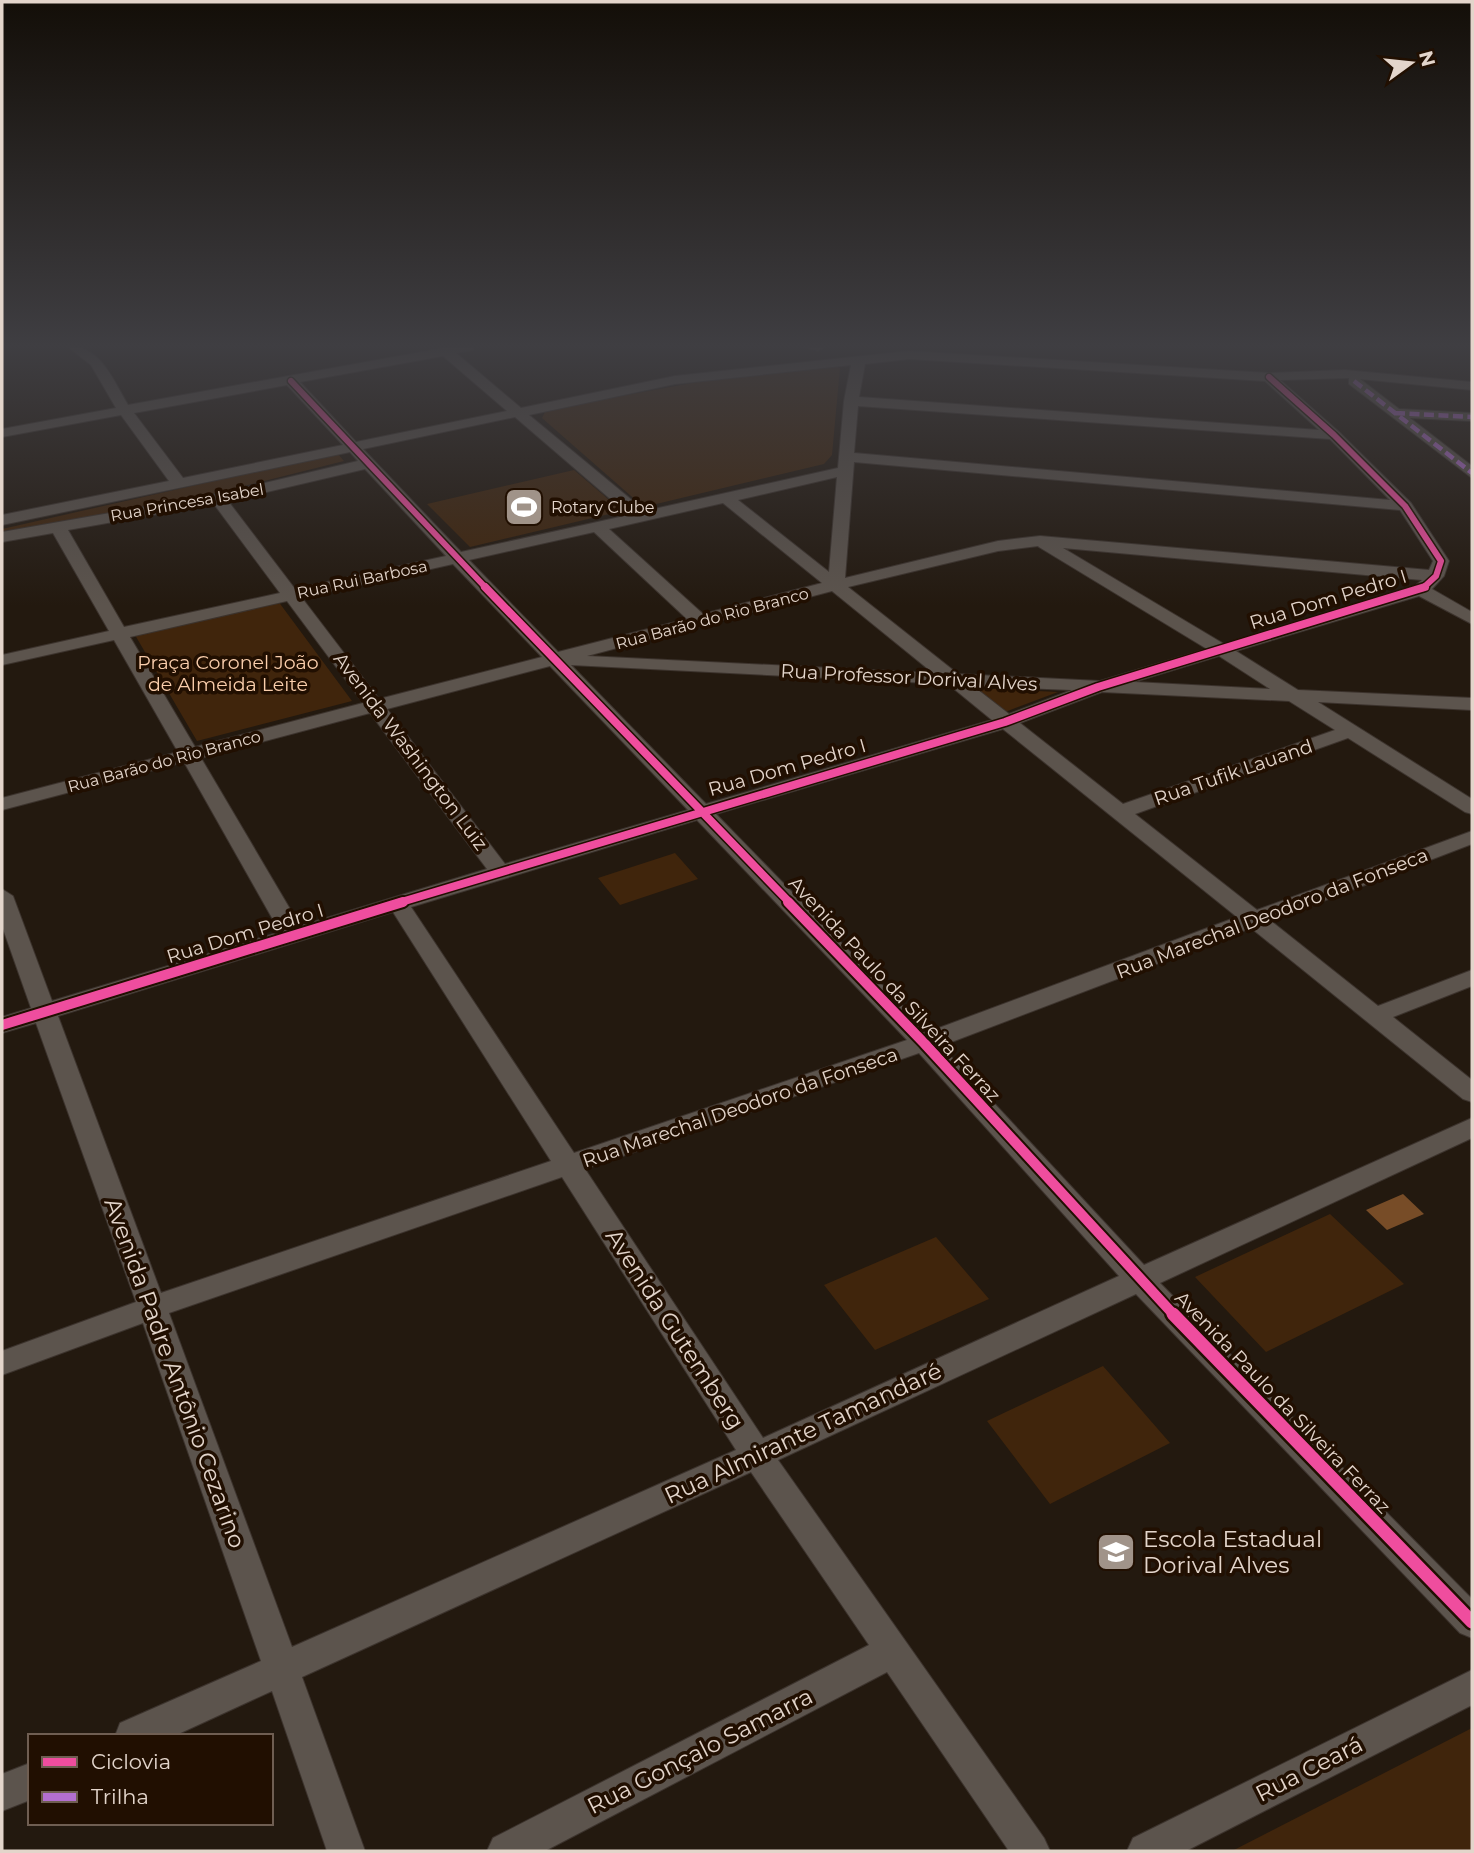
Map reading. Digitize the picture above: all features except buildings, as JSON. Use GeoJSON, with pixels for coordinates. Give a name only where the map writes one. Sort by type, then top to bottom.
{"type":"FeatureCollection","features":[{"type":"Feature","properties":{"kind":"street"},"geometry":{"type":"LineString","coordinates":[[142,433],[178,482]]}},
{"type":"Feature","properties":{"kind":"street","name":"Avenida Paulo da Silveira Ferraz"},"geometry":{"type":"LineString","coordinates":[[342,433],[458,559],[924,1043],[1138,1278],[1472,1622]]}},
{"type":"Feature","properties":{"kind":"street","name":"Rua Princesa Isabel"},"geometry":{"type":"LineString","coordinates":[[2,537],[53,518],[155,487],[417,433]]}},
{"type":"Feature","properties":{"kind":"street"},"geometry":{"type":"LineString","coordinates":[[546,433],[642,517]]}},
{"type":"Feature","properties":{"kind":"street"},"geometry":{"type":"LineString","coordinates":[[836,585],[848,433]]}},
{"type":"Feature","properties":{"kind":"street"},"geometry":{"type":"LineString","coordinates":[[1312,433],[1334,435],[1405,506],[1441,561],[1436,576],[1421,590],[1472,618]]}},
{"type":"Feature","properties":{"kind":"street"},"geometry":{"type":"LineString","coordinates":[[1421,433],[1472,474]]}},
{"type":"Feature","properties":{"kind":"street","name":"Rua Princesa Isabel"},"geometry":{"type":"LineString","coordinates":[[2,520],[53,518],[218,499],[371,463]]}},
{"type":"Feature","properties":{"kind":"street","name":"Rua Rui Barbosa"},"geometry":{"type":"LineString","coordinates":[[2,660],[292,593],[727,499],[846,464],[1405,506]]}},
{"type":"Feature","properties":{"kind":"street"},"geometry":{"type":"LineString","coordinates":[[227,474],[251,491]]}},
{"type":"Feature","properties":{"kind":"street"},"geometry":{"type":"LineString","coordinates":[[155,487],[165,507]]}},
{"type":"Feature","properties":{"kind":"street","name":"Avenida Washington Luiz"},"geometry":{"type":"LineString","coordinates":[[218,499],[377,704],[500,872]]}},
{"type":"Feature","properties":{"kind":"street"},"geometry":{"type":"LineString","coordinates":[[727,499],[1252,921],[1377,1015],[1472,1093]]}},
{"type":"Feature","properties":{"kind":"street"},"geometry":{"type":"LineString","coordinates":[[53,518],[294,936]]}},
{"type":"Feature","properties":{"kind":"street"},"geometry":{"type":"LineString","coordinates":[[597,526],[700,621]]}},
{"type":"Feature","properties":{"kind":"street"},"geometry":{"type":"LineString","coordinates":[[1040,541],[1220,649],[1347,732],[1472,808]]}},
{"type":"Feature","properties":{"kind":"street","name":"Rua Barão do Rio Branco"},"geometry":{"type":"LineString","coordinates":[[2,804],[836,585],[998,546],[1040,541],[1436,576]]}},
{"type":"Feature","properties":{"kind":"street","name":"Rua Dom Pedro I"},"geometry":{"type":"LineString","coordinates":[[2,1026],[700,811],[1005,722],[1098,687],[1421,590]]}},
{"type":"Feature","properties":{"kind":"street","name":"Rua Professor Dorival Alves"},"geometry":{"type":"LineString","coordinates":[[556,660],[1098,687],[1287,693],[1472,704]]}},
{"type":"Feature","properties":{"kind":"street","name":"Rua Tufik Lauand"},"geometry":{"type":"LineString","coordinates":[[1118,813],[1347,732]]}},
{"type":"Feature","properties":{"kind":"street","name":"Rua Marechal Deodoro da Fonseca"},"geometry":{"type":"LineString","coordinates":[[2,1363],[151,1308],[924,1043],[1472,837]]}},
{"type":"Feature","properties":{"kind":"street","name":"Avenida Padre Antônio Cezarino"},"geometry":{"type":"LineString","coordinates":[[2,896],[346,1851]]}},
{"type":"Feature","properties":{"kind":"street","name":"Avenida Gutemberg"},"geometry":{"type":"LineString","coordinates":[[398,905],[757,1455],[1031,1851]]}},
{"type":"Feature","properties":{"kind":"street"},"geometry":{"type":"LineString","coordinates":[[1377,1015],[1472,977]]}},
{"type":"Feature","properties":{"kind":"street","name":"Rua Almirante Tamandaré"},"geometry":{"type":"LineString","coordinates":[[138,1734],[757,1455],[1472,1127]]}},
{"type":"Feature","properties":{"kind":"street","name":"Rua Gonçalo Samarra"},"geometry":{"type":"LineString","coordinates":[[506,1851],[894,1650]]}},
{"type":"Feature","properties":{"kind":"street","name":"Rua Ceará"},"geometry":{"type":"LineString","coordinates":[[1146,1851],[1472,1687]]}},
{"type":"Feature","properties":{"kind":"street"},"geometry":{"type":"LineString","coordinates":[[2,1793],[28,1782]]}},
{"type":"Feature","properties":{"kind":"green space"},"geometry":{"type":"Polygon","coordinates":[[[560,433],[834,433],[832,455],[824,464],[652,505],[639,503],[560,433]]]}},
{"type":"Feature","properties":{"kind":"green space"},"geometry":{"type":"Polygon","coordinates":[[[337,453],[344,461],[156,508],[2,538],[2,529],[337,453]]]}},
{"type":"Feature","properties":{"kind":"green space","name":"Rotary Clube"},"geometry":{"type":"Polygon","coordinates":[[[574,470],[622,511],[470,547],[427,504],[574,470]]]}},
{"type":"Feature","properties":{"kind":"green space","name":"Praça Coronel João de Almeida Leite"},"geometry":{"type":"Polygon","coordinates":[[[278,601],[352,701],[197,741],[135,635],[278,601]]]}},
{"type":"Feature","properties":{"kind":"green space"},"geometry":{"type":"Polygon","coordinates":[[[974,688],[1058,692],[1005,712],[974,688]]]}},
{"type":"Feature","properties":{"kind":"green space"},"geometry":{"type":"Polygon","coordinates":[[[675,853],[698,879],[620,905],[598,878],[675,853]]]}},
{"type":"Feature","properties":{"kind":"green space"},"geometry":{"type":"Polygon","coordinates":[[[1330,1214],[1404,1284],[1266,1352],[1195,1277],[1330,1214]]]}},
{"type":"Feature","properties":{"kind":"green space"},"geometry":{"type":"Polygon","coordinates":[[[936,1237],[989,1299],[875,1350],[824,1285],[936,1237]]]}},
{"type":"Feature","properties":{"kind":"green space"},"geometry":{"type":"Polygon","coordinates":[[[1103,1366],[1170,1443],[1050,1504],[987,1421],[1103,1366]]]}},
{"type":"Feature","properties":{"kind":"green space"},"geometry":{"type":"Polygon","coordinates":[[[1472,1728],[1472,1851],[1232,1851],[1472,1728]]]}},
{"type":"Feature","properties":{"kind":"shaded area"},"geometry":{"type":"Polygon","coordinates":[[[1403,1194],[1424,1214],[1387,1230],[1366,1210],[1403,1194]]]}},
{"type":"Feature","properties":{"kind":"marked path"},"geometry":{"type":"LineString","coordinates":[[1421,433],[1472,473]]}},
{"type":"Feature","properties":{"kind":"cycle path"},"geometry":{"type":"LineString","coordinates":[[340,433],[924,1043],[1138,1278],[1472,1622]]}},
{"type":"Feature","properties":{"kind":"cycle path"},"geometry":{"type":"LineString","coordinates":[[2,1025],[500,872],[1005,722],[1098,687],[1421,590],[1436,576],[1441,561],[1405,506],[1332,433]]}},
{"type":"Feature","properties":{"kind":"place","name":"Rotary Clube"},"geometry":{"type":"Point","coordinates":[524,507]}},
{"type":"Feature","properties":{"kind":"place","name":"Escola Estadual Dorival Alves"},"geometry":{"type":"Point","coordinates":[1116,1552]}}]}
